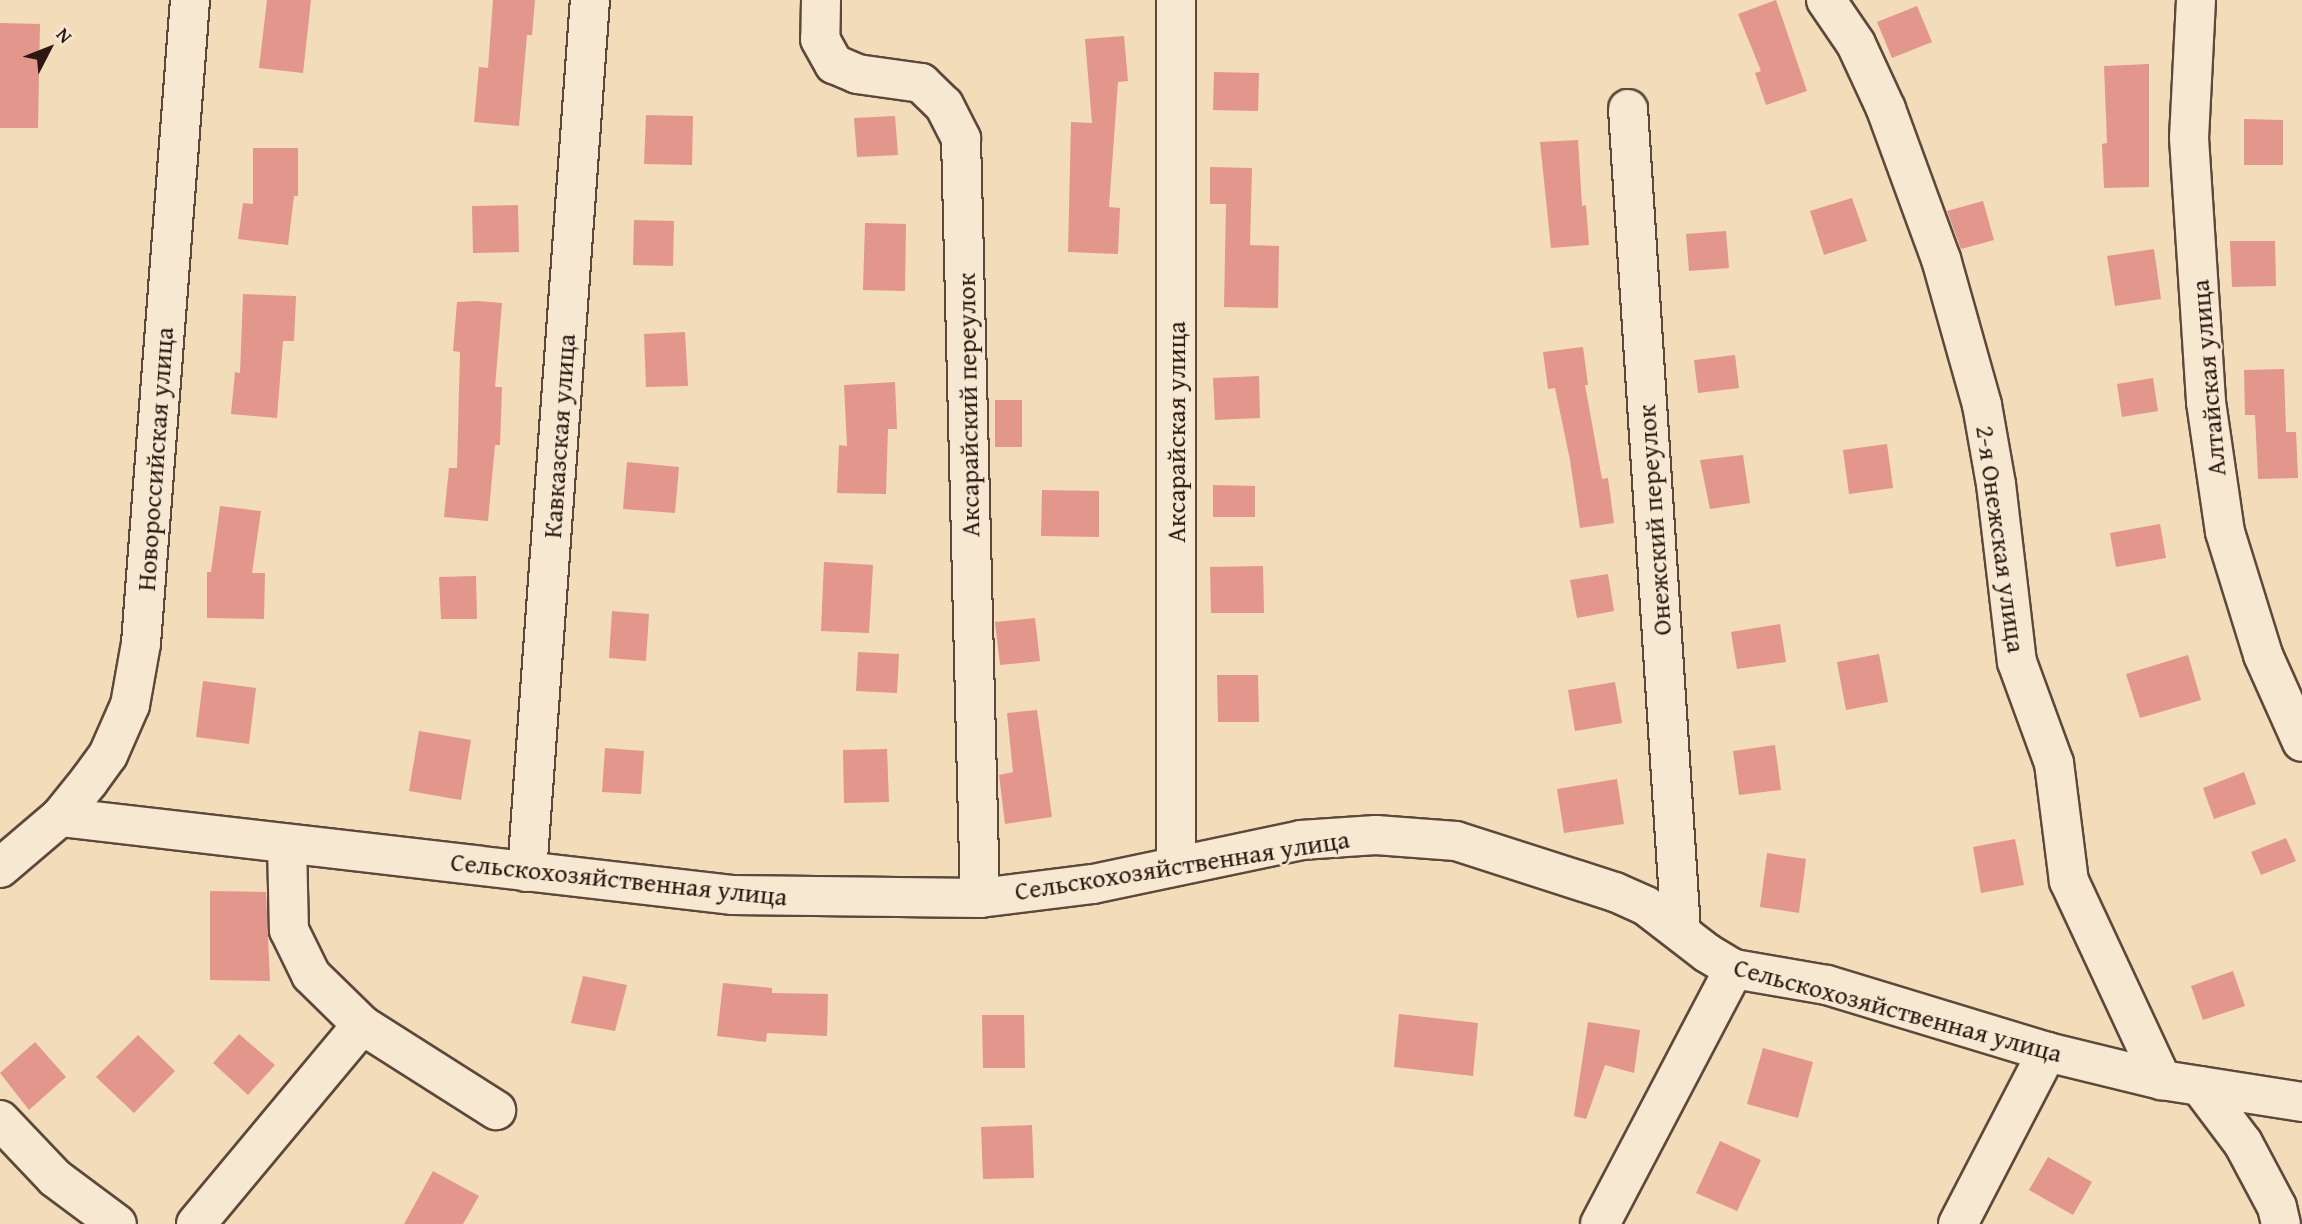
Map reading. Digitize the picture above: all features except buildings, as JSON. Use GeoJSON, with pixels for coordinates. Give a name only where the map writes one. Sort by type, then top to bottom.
{"type":"FeatureCollection","features":[{"type":"Feature","properties":{"kind":"street","name":"Новороссийская улица"},"geometry":{"type":"LineString","coordinates":[[0,868],[60,817],[108,755],[130,705],[141,643],[190,0]]}},
{"type":"Feature","properties":{"kind":"street","name":"Кавказская улица"},"geometry":{"type":"LineString","coordinates":[[527,872],[590,0]]}},
{"type":"Feature","properties":{"kind":"street","name":"Аксарайский переулок"},"geometry":{"type":"LineString","coordinates":[[821,0],[820,39],[834,64],[857,74],[921,83],[944,105],[961,139],[980,898]]}},
{"type":"Feature","properties":{"kind":"street","name":"Аксарайская улица"},"geometry":{"type":"LineString","coordinates":[[1176,0],[1176,864]]}},
{"type":"Feature","properties":{"kind":"street","name":"2-я Онежская улица"},"geometry":{"type":"LineString","coordinates":[[1826,0],[1856,44],[1886,109],[1941,259],[1982,405],[1996,484],[2017,662],[2054,763],[2069,881],[2162,1080]]}},
{"type":"Feature","properties":{"kind":"street","name":"Алтайская улица"},"geometry":{"type":"LineString","coordinates":[[2196,0],[2189,138],[2206,402],[2225,532],[2263,656],[2302,742]]}},
{"type":"Feature","properties":{"kind":"street","name":"Онежский переулок"},"geometry":{"type":"LineString","coordinates":[[1628,108],[1681,930]]}},
{"type":"Feature","properties":{"kind":"street","name":"Сельскохозяйственная улица"},"geometry":{"type":"LineString","coordinates":[[60,817],[733,895],[980,898],[1093,884],[1176,864],[1326,838],[1376,835],[1456,841],[1615,892],[1646,906],[1681,930],[1707,953],[1734,969],[1827,985],[2047,1052],[2162,1080],[2302,1102]]}},
{"type":"Feature","properties":{"kind":"street"},"geometry":{"type":"LineString","coordinates":[[287,844],[289,930],[311,975],[362,1025],[496,1110]]}},
{"type":"Feature","properties":{"kind":"street"},"geometry":{"type":"LineString","coordinates":[[1600,1224],[1734,969]]}},
{"type":"Feature","properties":{"kind":"street"},"geometry":{"type":"LineString","coordinates":[[196,1224],[362,1025]]}},
{"type":"Feature","properties":{"kind":"street"},"geometry":{"type":"LineString","coordinates":[[1958,1224],[2047,1052]]}},
{"type":"Feature","properties":{"kind":"street"},"geometry":{"type":"LineString","coordinates":[[2200,1086],[2243,1143],[2277,1207],[2280,1224]]}},
{"type":"Feature","properties":{"kind":"street"},"geometry":{"type":"LineString","coordinates":[[0,1120],[55,1178],[117,1224]]}}]}
